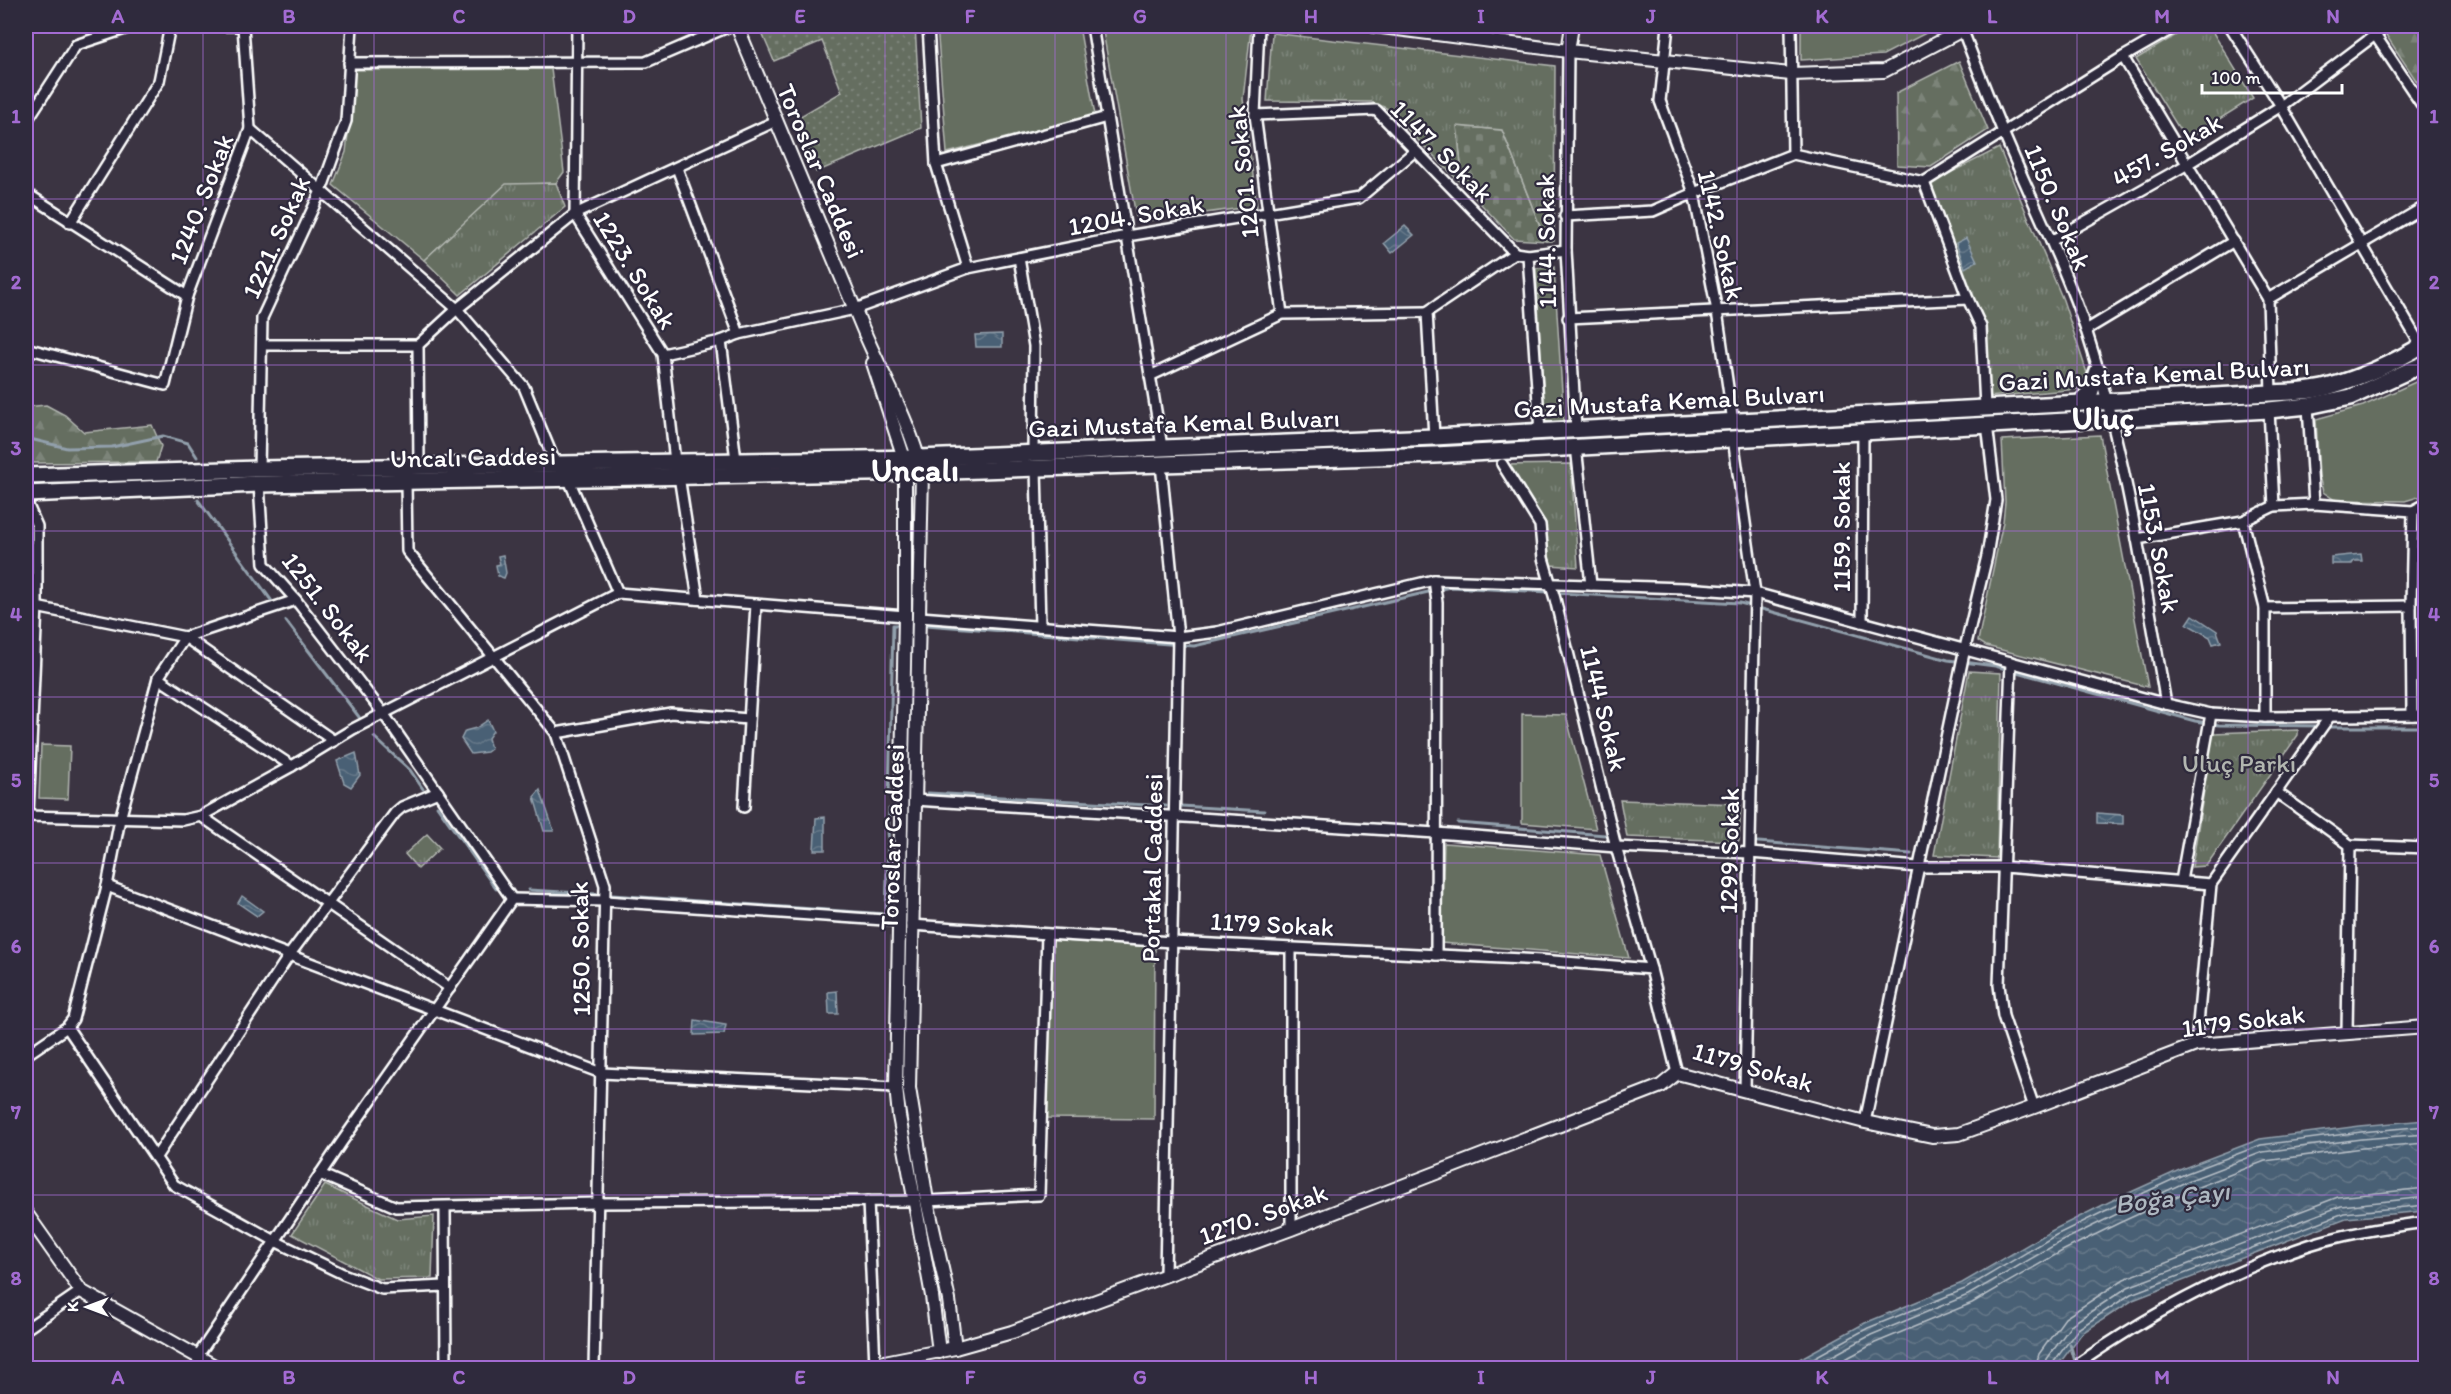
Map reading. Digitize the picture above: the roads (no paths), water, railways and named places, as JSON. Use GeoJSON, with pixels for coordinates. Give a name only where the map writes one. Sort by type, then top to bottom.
{"type":"FeatureCollection","features":[{"type":"Feature","properties":{"kind":"main road","name":"Gazi Mustafa Kemal Bulvarı"},"geometry":{"type":"LineString","coordinates":[[1035,460],[1161,464],[1435,455],[1733,422],[2271,393],[2327,387],[2346,381],[2423,344]]}},
{"type":"Feature","properties":{"kind":"main road","name":"Gazi Mustafa Kemal Bulvarı"},"geometry":{"type":"LineString","coordinates":[[913,465],[1035,460],[1162,447],[1540,432],[1576,438],[1732,438],[2269,410],[2308,406],[2351,397],[2426,363]]}},
{"type":"Feature","properties":{"kind":"main road"},"geometry":{"type":"LineString","coordinates":[[2080,403],[2090,393],[2098,370]]}},
{"type":"Feature","properties":{"kind":"main road","name":"Uncalı Caddesi"},"geometry":{"type":"LineString","coordinates":[[26,476],[259,476],[406,482],[569,480],[677,469],[736,460],[913,465]]}},
{"type":"Feature","properties":{"kind":"main road","name":"Uncalı Caddesi"},"geometry":{"type":"LineString","coordinates":[[26,494],[419,466],[556,465],[677,469],[913,465]]}},
{"type":"Feature","properties":{"kind":"street"},"geometry":{"type":"LineString","coordinates":[[26,122],[76,45],[134,26]]}},
{"type":"Feature","properties":{"kind":"street"},"geometry":{"type":"LineString","coordinates":[[70,224],[159,81],[170,26]]}},
{"type":"Feature","properties":{"kind":"street"},"geometry":{"type":"LineString","coordinates":[[211,26],[243,26]]}},
{"type":"Feature","properties":{"kind":"street","name":"1240. Sokak"},"geometry":{"type":"LineString","coordinates":[[26,348],[165,385],[187,296],[250,129],[243,26]]}},
{"type":"Feature","properties":{"kind":"street","name":"1221. Sokak"},"geometry":{"type":"LineString","coordinates":[[259,476],[262,318],[321,190],[346,121],[352,26]]}},
{"type":"Feature","properties":{"kind":"street","name":"1223. Sokak"},"geometry":{"type":"LineString","coordinates":[[577,26],[575,214],[663,354],[677,469],[698,599]]}},
{"type":"Feature","properties":{"kind":"street"},"geometry":{"type":"LineString","coordinates":[[349,63],[646,62],[730,26]]}},
{"type":"Feature","properties":{"kind":"street","name":"Toroslar Caddesi"},"geometry":{"type":"LineString","coordinates":[[737,26],[865,333],[892,391],[913,465],[920,617],[915,800],[905,923]]}},
{"type":"Feature","properties":{"kind":"street"},"geometry":{"type":"LineString","coordinates":[[928,26],[936,164],[968,268]]}},
{"type":"Feature","properties":{"kind":"street"},"geometry":{"type":"LineString","coordinates":[[1092,26],[1162,447]]}},
{"type":"Feature","properties":{"kind":"street","name":"1201. Sokak"},"geometry":{"type":"LineString","coordinates":[[1259,26],[1255,115],[1281,314]]}},
{"type":"Feature","properties":{"kind":"street"},"geometry":{"type":"LineString","coordinates":[[1374,26],[1568,51],[1791,74],[1884,71],[1963,27]]}},
{"type":"Feature","properties":{"kind":"street"},"geometry":{"type":"LineString","coordinates":[[1568,51],[1572,26]]}},
{"type":"Feature","properties":{"kind":"street","name":"1142. Sokak"},"geometry":{"type":"LineString","coordinates":[[1668,26],[1660,101],[1694,193],[1717,311],[1733,422]]}},
{"type":"Feature","properties":{"kind":"street"},"geometry":{"type":"LineString","coordinates":[[1791,26],[1793,154]]}},
{"type":"Feature","properties":{"kind":"street"},"geometry":{"type":"LineString","coordinates":[[1565,216],[1653,211],[1793,154],[1924,182],[2123,57],[2177,26]]}},
{"type":"Feature","properties":{"kind":"street"},"geometry":{"type":"LineString","coordinates":[[2230,26],[2281,106],[2361,244],[2423,344]]}},
{"type":"Feature","properties":{"kind":"street"},"geometry":{"type":"LineString","coordinates":[[2369,26],[2426,111]]}},
{"type":"Feature","properties":{"kind":"street","name":"457. Sokak"},"geometry":{"type":"LineString","coordinates":[[2051,241],[2186,165],[2281,106],[2387,26]]}},
{"type":"Feature","properties":{"kind":"street","name":"1150. Sokak"},"geometry":{"type":"LineString","coordinates":[[1963,27],[2003,133],[2051,241],[2086,330],[2108,401]]}},
{"type":"Feature","properties":{"kind":"street","name":"1144. Sokak"},"geometry":{"type":"LineString","coordinates":[[1568,51],[1565,216],[1568,318],[1576,438],[1591,585]]}},
{"type":"Feature","properties":{"kind":"street"},"geometry":{"type":"LineString","coordinates":[[2123,57],[2268,299],[2271,393]]}},
{"type":"Feature","properties":{"kind":"street","name":"1147. Sokak"},"geometry":{"type":"LineString","coordinates":[[1255,115],[1376,110],[1515,253]]}},
{"type":"Feature","properties":{"kind":"street"},"geometry":{"type":"LineString","coordinates":[[936,164],[1107,117]]}},
{"type":"Feature","properties":{"kind":"street"},"geometry":{"type":"LineString","coordinates":[[262,345],[418,345],[457,309],[575,214],[776,121]]}},
{"type":"Feature","properties":{"kind":"street"},"geometry":{"type":"LineString","coordinates":[[250,129],[457,309],[524,387],[556,465]]}},
{"type":"Feature","properties":{"kind":"street","name":"1204. Sokak"},"geometry":{"type":"LineString","coordinates":[[663,354],[721,341],[739,334],[855,309],[968,268],[1127,236],[1359,198],[1415,151]]}},
{"type":"Feature","properties":{"kind":"street"},"geometry":{"type":"LineString","coordinates":[[677,168],[739,334]]}},
{"type":"Feature","properties":{"kind":"street"},"geometry":{"type":"LineString","coordinates":[[1924,182],[1968,299],[1981,327],[1985,407]]}},
{"type":"Feature","properties":{"kind":"street"},"geometry":{"type":"LineString","coordinates":[[26,194],[187,296]]}},
{"type":"Feature","properties":{"kind":"street"},"geometry":{"type":"LineString","coordinates":[[2268,299],[2426,206]]}},
{"type":"Feature","properties":{"kind":"street"},"geometry":{"type":"LineString","coordinates":[[2086,330],[2234,241]]}},
{"type":"Feature","properties":{"kind":"street"},"geometry":{"type":"LineString","coordinates":[[1150,376],[1281,314],[1427,312],[1515,253],[1528,255],[1566,250]]}},
{"type":"Feature","properties":{"kind":"street"},"geometry":{"type":"LineString","coordinates":[[1528,255],[1540,432]]}},
{"type":"Feature","properties":{"kind":"street"},"geometry":{"type":"LineString","coordinates":[[1018,258],[1034,346],[1040,626]]}},
{"type":"Feature","properties":{"kind":"street"},"geometry":{"type":"LineString","coordinates":[[1568,318],[1968,299]]}},
{"type":"Feature","properties":{"kind":"street"},"geometry":{"type":"LineString","coordinates":[[1427,312],[1434,438]]}},
{"type":"Feature","properties":{"kind":"street"},"geometry":{"type":"LineString","coordinates":[[721,341],[736,460]]}},
{"type":"Feature","properties":{"kind":"street"},"geometry":{"type":"LineString","coordinates":[[418,345],[419,466]]}},
{"type":"Feature","properties":{"kind":"street","name":"1153. Sokak"},"geometry":{"type":"LineString","coordinates":[[2108,401],[2137,539],[2166,704]]}},
{"type":"Feature","properties":{"kind":"street"},"geometry":{"type":"LineString","coordinates":[[2308,406],[2314,504]]}},
{"type":"Feature","properties":{"kind":"street"},"geometry":{"type":"LineString","coordinates":[[2269,410],[2274,506]]}},
{"type":"Feature","properties":{"kind":"street"},"geometry":{"type":"LineString","coordinates":[[1865,1122],[1960,668],[1987,556],[1996,500],[1987,424]]}},
{"type":"Feature","properties":{"kind":"street","name":"1159. Sokak"},"geometry":{"type":"LineString","coordinates":[[1862,622],[1863,431]]}},
{"type":"Feature","properties":{"kind":"street","name":"1299 Sokak"},"geometry":{"type":"LineString","coordinates":[[1732,438],[1755,597],[1745,1090]]}},
{"type":"Feature","properties":{"kind":"street","name":"Portakal Caddesi"},"geometry":{"type":"LineString","coordinates":[[1161,464],[1178,637],[1165,1274]]}},
{"type":"Feature","properties":{"kind":"street","name":"1144 Sokak"},"geometry":{"type":"LineString","coordinates":[[1502,464],[1540,525],[1543,558],[1552,586],[1616,848],[1651,969]]}},
{"type":"Feature","properties":{"kind":"street","name":"Toroslar Caddesi"},"geometry":{"type":"LineString","coordinates":[[913,465],[905,616],[903,1088],[939,1352]]}},
{"type":"Feature","properties":{"kind":"street","name":"1251. Sokak"},"geometry":{"type":"LineString","coordinates":[[259,476],[264,564],[296,600],[383,713]]}},
{"type":"Feature","properties":{"kind":"street"},"geometry":{"type":"LineString","coordinates":[[569,480],[618,593]]}},
{"type":"Feature","properties":{"kind":"street","name":"1250. Sokak"},"geometry":{"type":"LineString","coordinates":[[406,482],[407,551],[556,733],[605,885],[594,1368]]}},
{"type":"Feature","properties":{"kind":"street"},"geometry":{"type":"LineString","coordinates":[[26,501],[37,526],[37,605],[27,816],[183,820],[201,816],[383,713],[618,593],[1178,637],[1217,632],[1434,580],[1552,586],[1685,588],[1755,597],[1862,622],[1964,652],[2011,662],[2211,715],[2328,719],[2426,715]]}},
{"type":"Feature","properties":{"kind":"street"},"geometry":{"type":"LineString","coordinates":[[2137,539],[2243,521],[2274,506],[2314,504],[2413,511],[2426,504]]}},
{"type":"Feature","properties":{"kind":"street"},"geometry":{"type":"LineString","coordinates":[[2412,716],[2413,511]]}},
{"type":"Feature","properties":{"kind":"street"},"geometry":{"type":"LineString","coordinates":[[2243,521],[2265,608],[2265,717]]}},
{"type":"Feature","properties":{"kind":"street"},"geometry":{"type":"LineString","coordinates":[[1434,580],[1437,602],[1436,954]]}},
{"type":"Feature","properties":{"kind":"street"},"geometry":{"type":"LineString","coordinates":[[26,1055],[67,1027],[73,1019],[107,886],[120,819],[158,678],[185,637],[296,600]]}},
{"type":"Feature","properties":{"kind":"street"},"geometry":{"type":"LineString","coordinates":[[744,807],[756,604]]}},
{"type":"Feature","properties":{"kind":"street"},"geometry":{"type":"LineString","coordinates":[[26,605],[37,605],[185,637],[334,741]]}},
{"type":"Feature","properties":{"kind":"street"},"geometry":{"type":"LineString","coordinates":[[2265,608],[2411,606]]}},
{"type":"Feature","properties":{"kind":"street"},"geometry":{"type":"LineString","coordinates":[[2011,662],[1999,985],[2003,1016],[2034,1107]]}},
{"type":"Feature","properties":{"kind":"street"},"geometry":{"type":"LineString","coordinates":[[158,678],[292,766]]}},
{"type":"Feature","properties":{"kind":"street"},"geometry":{"type":"LineString","coordinates":[[197,1357],[320,1174],[512,898],[383,713]]}},
{"type":"Feature","properties":{"kind":"street"},"geometry":{"type":"LineString","coordinates":[[556,733],[671,713],[749,719]]}},
{"type":"Feature","properties":{"kind":"street"},"geometry":{"type":"LineString","coordinates":[[2181,881],[2211,715]]}},
{"type":"Feature","properties":{"kind":"street"},"geometry":{"type":"LineString","coordinates":[[2196,1045],[2211,884],[2328,719]]}},
{"type":"Feature","properties":{"kind":"street"},"geometry":{"type":"LineString","coordinates":[[156,1157],[290,954],[394,813],[402,807],[438,792]]}},
{"type":"Feature","properties":{"kind":"street"},"geometry":{"type":"LineString","coordinates":[[2276,792],[2350,845],[2426,848]]}},
{"type":"Feature","properties":{"kind":"street"},"geometry":{"type":"LineString","coordinates":[[915,800],[1436,833],[1616,848],[1749,853],[1918,867],[2004,867],[2211,884]]}},
{"type":"Feature","properties":{"kind":"street"},"geometry":{"type":"LineString","coordinates":[[201,816],[450,988]]}},
{"type":"Feature","properties":{"kind":"street"},"geometry":{"type":"LineString","coordinates":[[2347,1032],[2350,845]]}},
{"type":"Feature","properties":{"kind":"street"},"geometry":{"type":"LineString","coordinates":[[107,886],[601,1073],[903,1088]]}},
{"type":"Feature","properties":{"kind":"street","name":"1179 Sokak"},"geometry":{"type":"LineString","coordinates":[[512,898],[605,901],[1172,942],[1436,954],[1651,969],[1677,1073],[1865,1122],[1932,1136],[1959,1134],[2196,1045],[2426,1027]]}},
{"type":"Feature","properties":{"kind":"street"},"geometry":{"type":"LineString","coordinates":[[320,1174],[396,1207],[920,1201],[1039,1195],[1047,934]]}},
{"type":"Feature","properties":{"kind":"street"},"geometry":{"type":"LineString","coordinates":[[1291,948],[1291,1229]]}},
{"type":"Feature","properties":{"kind":"street"},"geometry":{"type":"LineString","coordinates":[[67,1027],[174,1185],[275,1241],[343,1274],[382,1289],[445,1286]]}},
{"type":"Feature","properties":{"kind":"street","name":"1270. Sokak"},"geometry":{"type":"LineString","coordinates":[[854,1368],[939,1352],[1012,1332],[1291,1229],[1661,1086],[1677,1073]]}},
{"type":"Feature","properties":{"kind":"street"},"geometry":{"type":"LineString","coordinates":[[868,1201],[875,1365]]}},
{"type":"Feature","properties":{"kind":"street","name":"Toroslar Caddesi"},"geometry":{"type":"LineString","coordinates":[[920,1201],[949,1300],[955,1348]]}},
{"type":"Feature","properties":{"kind":"street"},"geometry":{"type":"LineString","coordinates":[[445,1206],[446,1368]]}},
{"type":"Feature","properties":{"kind":"street"},"geometry":{"type":"LineString","coordinates":[[26,1213],[81,1291],[218,1368]]}},
{"type":"Feature","properties":{"kind":"street"},"geometry":{"type":"LineString","coordinates":[[2082,1361],[2133,1326],[2237,1272],[2310,1245],[2372,1229],[2426,1222]]}},
{"type":"Feature","properties":{"kind":"street"},"geometry":{"type":"LineString","coordinates":[[26,1329],[81,1291]]}},
{"type":"Feature","properties":{"kind":"water"},"geometry":{"type":"Polygon","coordinates":[[[1405,226],[1414,235],[1392,253],[1384,243],[1405,226]]]}},
{"type":"Feature","properties":{"kind":"water"},"geometry":{"type":"Polygon","coordinates":[[[1966,238],[1977,261],[1965,268],[1956,243],[1966,238]]]}},
{"type":"Feature","properties":{"kind":"water"},"geometry":{"type":"Polygon","coordinates":[[[1002,334],[1002,347],[976,347],[975,335],[1002,334]]]}},
{"type":"Feature","properties":{"kind":"water"},"geometry":{"type":"Polygon","coordinates":[[[2361,554],[2362,561],[2354,561],[2352,564],[2331,564],[2331,557],[2361,554]]]}},
{"type":"Feature","properties":{"kind":"water"},"geometry":{"type":"Polygon","coordinates":[[[503,555],[506,573],[504,578],[498,576],[496,565],[500,564],[498,556],[503,555]]]}},
{"type":"Feature","properties":{"kind":"water"},"geometry":{"type":"Polygon","coordinates":[[[2193,615],[2217,631],[2221,642],[2213,644],[2210,637],[2187,624],[2193,615]]]}},
{"type":"Feature","properties":{"kind":"water"},"geometry":{"type":"Polygon","coordinates":[[[488,720],[493,731],[488,738],[491,749],[487,752],[471,754],[461,739],[465,731],[476,728],[488,720]]]}},
{"type":"Feature","properties":{"kind":"water"},"geometry":{"type":"Polygon","coordinates":[[[356,753],[360,775],[351,787],[344,783],[337,761],[356,753]]]}},
{"type":"Feature","properties":{"kind":"water"},"geometry":{"type":"Polygon","coordinates":[[[540,790],[554,831],[544,831],[534,797],[540,790]]]}},
{"type":"Feature","properties":{"kind":"water"},"geometry":{"type":"Polygon","coordinates":[[[2097,813],[2123,815],[2123,824],[2097,823],[2097,813]]]}},
{"type":"Feature","properties":{"kind":"water"},"geometry":{"type":"Polygon","coordinates":[[[825,817],[825,850],[814,850],[816,818],[825,817]]]}},
{"type":"Feature","properties":{"kind":"water"},"geometry":{"type":"Polygon","coordinates":[[[242,896],[263,911],[257,916],[238,903],[242,896]]]}},
{"type":"Feature","properties":{"kind":"water"},"geometry":{"type":"Polygon","coordinates":[[[837,991],[838,1014],[829,1014],[828,992],[837,991]]]}},
{"type":"Feature","properties":{"kind":"water"},"geometry":{"type":"Polygon","coordinates":[[[695,1020],[726,1025],[724,1034],[694,1035],[695,1020]]]}},
{"type":"Feature","properties":{"kind":"water","name":"Boğa Çayı"},"geometry":{"type":"Polygon","coordinates":[[[2425,1120],[2425,1211],[2346,1218],[2133,1300],[2082,1333],[2056,1368],[1783,1368],[1865,1323],[1962,1283],[2053,1230],[2184,1168],[2260,1139],[2425,1120]]]}},
{"type":"Feature","properties":{"kind":"waterway"},"geometry":{"type":"LineString","coordinates":[[26,438],[67,448],[112,447],[163,436],[188,443],[197,457]]}},
{"type":"Feature","properties":{"kind":"waterway"},"geometry":{"type":"LineString","coordinates":[[198,500],[271,600]]}},
{"type":"Feature","properties":{"kind":"waterway"},"geometry":{"type":"LineString","coordinates":[[926,625],[1194,646],[1450,587],[1550,592]]}},
{"type":"Feature","properties":{"kind":"waterway"},"geometry":{"type":"LineString","coordinates":[[1556,593],[1740,603],[1948,660],[1995,666],[2195,721],[2219,725],[2320,726]]}},
{"type":"Feature","properties":{"kind":"waterway"},"geometry":{"type":"LineString","coordinates":[[286,621],[359,717]]}},
{"type":"Feature","properties":{"kind":"waterway"},"geometry":{"type":"LineString","coordinates":[[889,794],[893,625],[900,625]]}},
{"type":"Feature","properties":{"kind":"waterway"},"geometry":{"type":"LineString","coordinates":[[2326,727],[2426,727]]}},
{"type":"Feature","properties":{"kind":"waterway"},"geometry":{"type":"LineString","coordinates":[[374,737],[410,770],[423,789]]}},
{"type":"Feature","properties":{"kind":"waterway"},"geometry":{"type":"LineString","coordinates":[[928,793],[1166,806]]}},
{"type":"Feature","properties":{"kind":"waterway"},"geometry":{"type":"LineString","coordinates":[[437,806],[496,889]]}},
{"type":"Feature","properties":{"kind":"waterway"},"geometry":{"type":"LineString","coordinates":[[1181,806],[1264,811]]}},
{"type":"Feature","properties":{"kind":"waterway"},"geometry":{"type":"LineString","coordinates":[[612,895],[886,914],[889,809]]}},
{"type":"Feature","properties":{"kind":"waterway"},"geometry":{"type":"LineString","coordinates":[[1458,823],[1605,835]]}},
{"type":"Feature","properties":{"kind":"waterway"},"geometry":{"type":"LineString","coordinates":[[1758,842],[1911,854]]}},
{"type":"Feature","properties":{"kind":"waterway"},"geometry":{"type":"LineString","coordinates":[[529,890],[597,894]]}},
{"type":"Feature","properties":{"kind":"waterway"},"geometry":{"type":"LineString","coordinates":[[2070,1344],[2077,1368]]}},
{"type":"Feature","properties":{"kind":"district","name":"Uluç"},"geometry":{"type":"Point","coordinates":[2103,418]}},
{"type":"Feature","properties":{"kind":"district","name":"Uncalı"},"geometry":{"type":"Point","coordinates":[915,470]}},
{"type":"Feature","properties":{"kind":"park label","name":"Uluç Parkı"},"geometry":{"type":"Point","coordinates":[2239,763]}}]}
